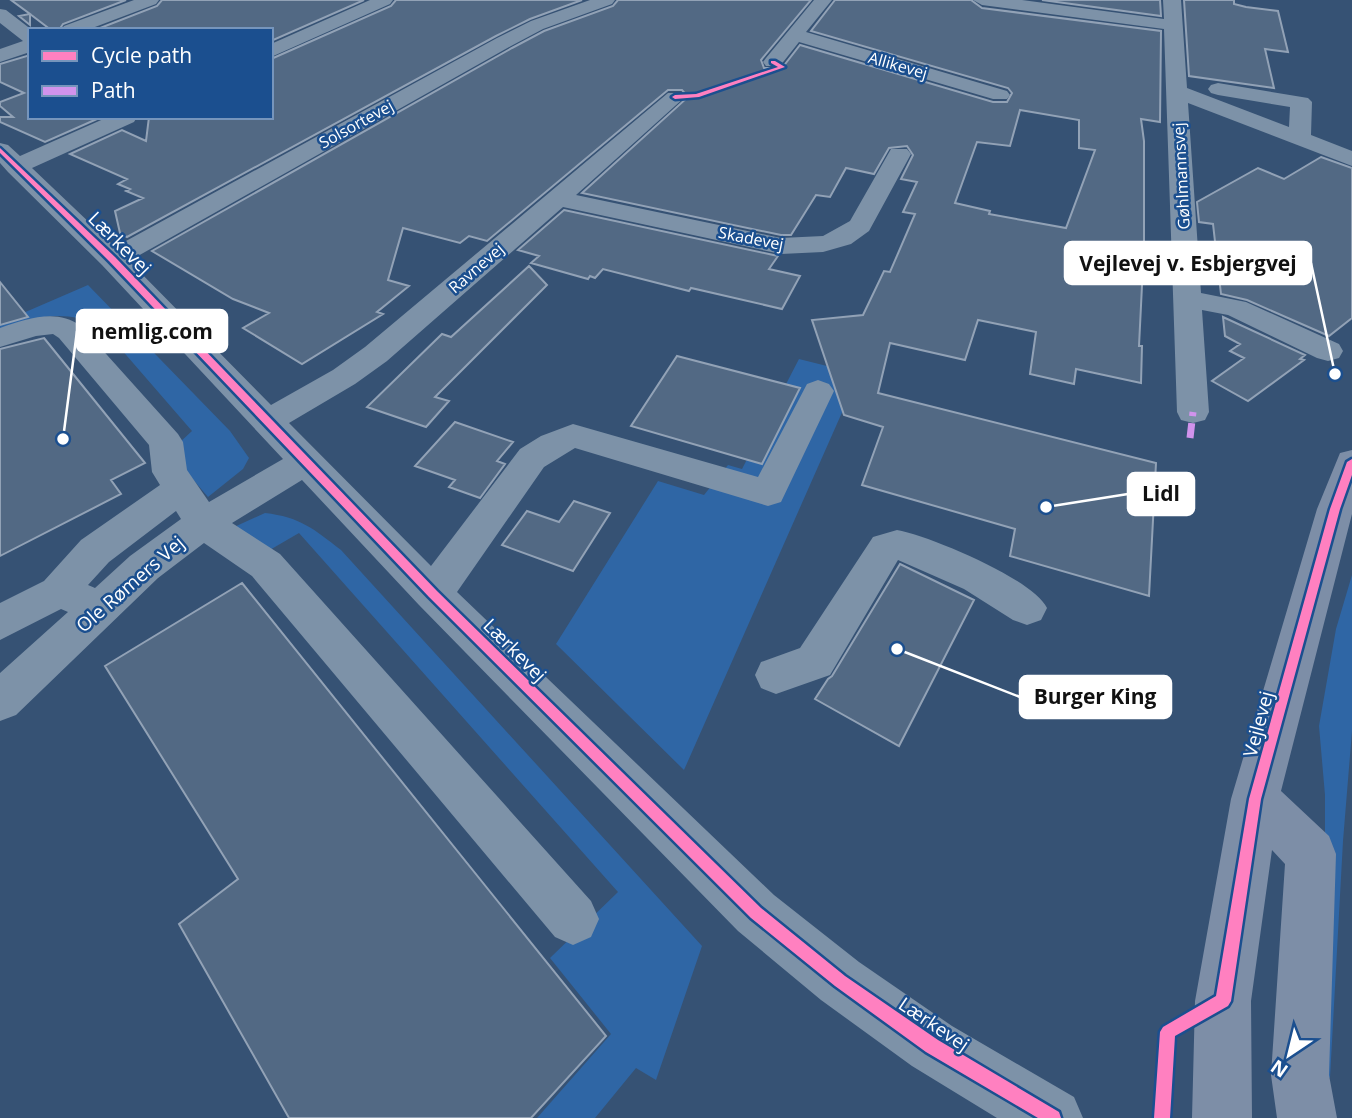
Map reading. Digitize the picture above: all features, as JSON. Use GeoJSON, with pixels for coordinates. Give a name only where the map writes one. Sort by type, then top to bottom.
{"type":"FeatureCollection","features":[{"type":"Feature","properties":{"kind":"main road","name":"Vejlevej"},"geometry":{"type":"LineString","coordinates":[[1222,1118],[1223,1001],[1255,799],[1335,509],[1352,462]]}},
{"type":"Feature","properties":{"kind":"main road"},"geometry":{"type":"LineString","coordinates":[[1255,799],[1311,854],[1300,1075],[1307,1118]]}},
{"type":"Feature","properties":{"kind":"street"},"geometry":{"type":"LineString","coordinates":[[74,28],[150,0]]}},
{"type":"Feature","properties":{"kind":"street"},"geometry":{"type":"LineString","coordinates":[[273,50],[383,0]]}},
{"type":"Feature","properties":{"kind":"street"},"geometry":{"type":"LineString","coordinates":[[773,62],[823,0]]}},
{"type":"Feature","properties":{"kind":"street","name":"Gøhlmannsvej"},"geometry":{"type":"LineString","coordinates":[[982,0],[1172,12],[1193,411]]}},
{"type":"Feature","properties":{"kind":"street","name":"Solsortevej"},"geometry":{"type":"LineString","coordinates":[[112,259],[504,42],[537,25],[598,1]]}},
{"type":"Feature","properties":{"kind":"street"},"geometry":{"type":"LineString","coordinates":[[0,14],[28,35]]}},
{"type":"Feature","properties":{"kind":"street","name":"Allikevej"},"geometry":{"type":"LineString","coordinates":[[795,35],[1000,95]]}},
{"type":"Feature","properties":{"kind":"street"},"geometry":{"type":"LineString","coordinates":[[0,56],[28,45]]}},
{"type":"Feature","properties":{"kind":"street"},"geometry":{"type":"LineString","coordinates":[[1176,86],[1301,102],[1300,139]]}},
{"type":"Feature","properties":{"kind":"street"},"geometry":{"type":"LineString","coordinates":[[1176,86],[1352,159]]}},
{"type":"Feature","properties":{"kind":"street","name":"Ravnevej"},"geometry":{"type":"LineString","coordinates":[[266,422],[344,377],[376,354],[675,97]]}},
{"type":"Feature","properties":{"kind":"street"},"geometry":{"type":"LineString","coordinates":[[8,159],[120,119]]}},
{"type":"Feature","properties":{"kind":"street","name":"Skadevej"},"geometry":{"type":"LineString","coordinates":[[557,198],[781,246],[817,246],[850,235],[860,226],[899,153]]}},
{"type":"Feature","properties":{"kind":"street","name":"Lærkevej"},"geometry":{"type":"LineString","coordinates":[[8,159],[112,259],[433,594],[756,913],[841,981],[932,1046],[1053,1118]]}},
{"type":"Feature","properties":{"kind":"street"},"geometry":{"type":"LineString","coordinates":[[1187,299],[1237,308],[1328,351]]}},
{"type":"Feature","properties":{"kind":"street"},"geometry":{"type":"LineString","coordinates":[[0,338],[32,327],[60,324],[70,332],[166,442],[170,472],[203,523],[266,565],[573,919]]}},
{"type":"Feature","properties":{"kind":"street"},"geometry":{"type":"LineString","coordinates":[[433,594],[532,458],[553,444],[573,436],[768,493],[818,391]]}},
{"type":"Feature","properties":{"kind":"street","name":"Ole Rømers Vej"},"geometry":{"type":"LineString","coordinates":[[0,701],[144,567],[203,523],[307,461]]}},
{"type":"Feature","properties":{"kind":"street"},"geometry":{"type":"LineString","coordinates":[[2,628],[58,592],[95,551],[181,488]]}},
{"type":"Feature","properties":{"kind":"street"},"geometry":{"type":"LineString","coordinates":[[776,675],[815,662],[886,547],[909,547],[978,579],[1027,608]]}},
{"type":"Feature","properties":{"kind":"street"},"geometry":{"type":"LineString","coordinates":[[58,592],[102,606]]}},
{"type":"Feature","properties":{"kind":"shaded area"},"geometry":{"type":"Polygon","coordinates":[[[88,285],[230,431],[249,458],[243,469],[208,497],[179,463],[179,443],[192,431],[101,326],[75,317],[51,316],[0,329],[0,323],[88,285]]]}},
{"type":"Feature","properties":{"kind":"shaded area"},"geometry":{"type":"Polygon","coordinates":[[[799,359],[859,374],[684,770],[556,644],[658,481],[704,495],[728,465],[742,469],[799,359]]]}},
{"type":"Feature","properties":{"kind":"shaded area"},"geometry":{"type":"Polygon","coordinates":[[[265,513],[306,525],[341,550],[702,946],[656,1080],[636,1068],[595,1118],[537,1118],[611,1034],[550,958],[618,892],[299,533],[268,551],[232,528],[265,513]]]}},
{"type":"Feature","properties":{"kind":"shaded area"},"geometry":{"type":"Polygon","coordinates":[[[1352,575],[1352,731],[1330,1078],[1316,1071],[1325,853],[1325,795],[1319,726],[1336,629],[1352,575]]]}},
{"type":"Feature","properties":{"kind":"building"},"geometry":{"type":"Polygon","coordinates":[[[11,0],[126,0],[63,24],[60,28],[48,28],[11,0]]]}},
{"type":"Feature","properties":{"kind":"building"},"geometry":{"type":"Polygon","coordinates":[[[162,0],[364,0],[273,40],[273,28],[100,28],[157,6],[162,0]]]}},
{"type":"Feature","properties":{"kind":"building"},"geometry":{"type":"Polygon","coordinates":[[[396,0],[582,0],[530,19],[496,36],[127,237],[120,233],[115,211],[143,198],[126,191],[130,189],[118,184],[127,179],[70,154],[122,130],[146,141],[149,119],[273,119],[273,58],[391,6],[396,0]]]}},
{"type":"Feature","properties":{"kind":"building"},"geometry":{"type":"Polygon","coordinates":[[[618,0],[811,0],[761,60],[764,68],[782,68],[800,45],[993,102],[1007,102],[1012,93],[1008,88],[811,31],[835,0],[971,0],[982,8],[1161,31],[1160,122],[1141,119],[1144,141],[1144,245],[1139,346],[1142,346],[1141,383],[1076,369],[1074,384],[1030,374],[1036,332],[978,320],[965,360],[890,343],[878,393],[1156,463],[1149,596],[1010,556],[1015,529],[862,485],[883,427],[844,415],[812,320],[863,315],[884,271],[890,272],[915,214],[903,212],[917,182],[901,179],[913,155],[907,146],[889,148],[874,174],[846,168],[830,197],[816,195],[791,235],[582,193],[688,97],[682,90],[668,90],[487,241],[469,236],[460,243],[403,228],[388,280],[409,286],[377,312],[383,314],[302,364],[243,328],[269,313],[233,299],[152,251],[512,48],[544,31],[613,6],[618,0]],[[1020,110],[1010,146],[977,142],[955,203],[990,211],[989,214],[1066,228],[1095,150],[1079,148],[1079,120],[1020,110]]]}},
{"type":"Feature","properties":{"kind":"building"},"geometry":{"type":"Polygon","coordinates":[[[1042,0],[1160,0],[1161,16],[1042,0]]]}},
{"type":"Feature","properties":{"kind":"building"},"geometry":{"type":"Polygon","coordinates":[[[1184,0],[1234,0],[1234,4],[1246,7],[1278,11],[1288,52],[1265,49],[1274,88],[1189,76],[1184,0]]]}},
{"type":"Feature","properties":{"kind":"building"},"geometry":{"type":"Polygon","coordinates":[[[30,14],[30,25],[19,16],[30,14]]]}},
{"type":"Feature","properties":{"kind":"building"},"geometry":{"type":"Polygon","coordinates":[[[28,56],[28,119],[97,119],[45,142],[0,122],[0,117],[13,117],[0,106],[0,102],[24,93],[0,82],[0,64],[28,56]]]}},
{"type":"Feature","properties":{"kind":"building"},"geometry":{"type":"Polygon","coordinates":[[[1321,157],[1352,168],[1352,318],[1329,336],[1247,300],[1221,294],[1213,224],[1199,222],[1197,202],[1258,168],[1284,179],[1321,157]]]}},
{"type":"Feature","properties":{"kind":"building"},"geometry":{"type":"Polygon","coordinates":[[[564,210],[778,256],[769,269],[800,276],[782,309],[691,288],[689,291],[603,269],[595,278],[590,276],[588,279],[531,263],[539,256],[518,250],[564,210]]]}},
{"type":"Feature","properties":{"kind":"building"},"geometry":{"type":"Polygon","coordinates":[[[529,266],[547,285],[435,397],[449,401],[426,427],[367,407],[442,334],[451,337],[529,266]]]}},
{"type":"Feature","properties":{"kind":"building"},"geometry":{"type":"Polygon","coordinates":[[[0,282],[28,317],[0,325],[0,282]]]}},
{"type":"Feature","properties":{"kind":"building"},"geometry":{"type":"Polygon","coordinates":[[[1223,317],[1305,355],[1300,359],[1304,360],[1248,401],[1212,381],[1244,358],[1230,351],[1240,344],[1225,336],[1223,317]]]}},
{"type":"Feature","properties":{"kind":"building"},"geometry":{"type":"Polygon","coordinates":[[[44,338],[145,463],[111,480],[121,494],[0,556],[0,349],[44,338]]]}},
{"type":"Feature","properties":{"kind":"building"},"geometry":{"type":"Polygon","coordinates":[[[677,356],[800,388],[762,464],[631,426],[677,356]]]}},
{"type":"Feature","properties":{"kind":"building"},"geometry":{"type":"Polygon","coordinates":[[[455,422],[513,442],[497,461],[505,464],[480,498],[449,487],[455,480],[415,466],[455,422]]]}},
{"type":"Feature","properties":{"kind":"building"},"geometry":{"type":"Polygon","coordinates":[[[574,501],[610,513],[573,571],[502,545],[527,511],[559,522],[574,501]]]}},
{"type":"Feature","properties":{"kind":"building"},"geometry":{"type":"Polygon","coordinates":[[[900,564],[974,600],[899,746],[815,699],[832,676],[900,564]]]}},
{"type":"Feature","properties":{"kind":"building"},"geometry":{"type":"Polygon","coordinates":[[[242,583],[606,1036],[531,1118],[289,1118],[179,924],[238,879],[105,666],[242,583]]]}},
{"type":"Feature","properties":{"kind":"marked path"},"geometry":{"type":"LineString","coordinates":[[1190,438],[1193,412]]}},
{"type":"Feature","properties":{"kind":"cycle path"},"geometry":{"type":"LineString","coordinates":[[675,97],[697,96],[782,67],[773,62]]}},
{"type":"Feature","properties":{"kind":"cycle path"},"geometry":{"type":"LineString","coordinates":[[0,150],[112,259],[433,594],[756,913],[840,981],[932,1046],[1053,1118]]}},
{"type":"Feature","properties":{"kind":"cycle path"},"geometry":{"type":"LineString","coordinates":[[1162,1118],[1168,1032],[1223,1001],[1255,799],[1335,509],[1352,462]]}},
{"type":"Feature","properties":{"kind":"place","name":"Vejlevej v. Esbjergvej"},"geometry":{"type":"Point","coordinates":[1335,374]}},
{"type":"Feature","properties":{"kind":"place","name":"nemlig.com"},"geometry":{"type":"Point","coordinates":[63,439]}},
{"type":"Feature","properties":{"kind":"place","name":"Lidl"},"geometry":{"type":"Point","coordinates":[1046,507]}},
{"type":"Feature","properties":{"kind":"place","name":"Burger King"},"geometry":{"type":"Point","coordinates":[897,649]}}]}
